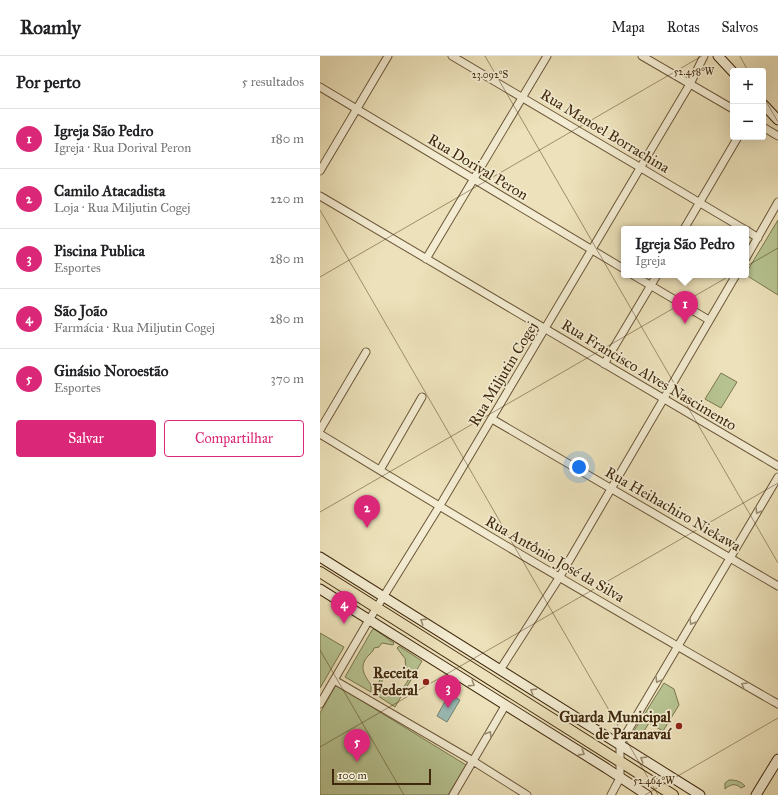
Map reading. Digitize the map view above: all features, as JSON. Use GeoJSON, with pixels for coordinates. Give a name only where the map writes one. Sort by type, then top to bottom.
{"type":"FeatureCollection","features":[{"type":"Feature","properties":{"kind":"main road"},"geometry":{"type":"LineString","coordinates":[[320,572],[673,795]]}},
{"type":"Feature","properties":{"kind":"street"},"geometry":{"type":"LineString","coordinates":[[320,171],[388,56]]}},
{"type":"Feature","properties":{"kind":"street","name":"Rua Manoel Borrachina"},"geometry":{"type":"LineString","coordinates":[[452,56],[738,226]]}},
{"type":"Feature","properties":{"kind":"street"},"geometry":{"type":"LineString","coordinates":[[426,259],[547,56]]}},
{"type":"Feature","properties":{"kind":"street"},"geometry":{"type":"LineString","coordinates":[[642,56],[730,107]]}},
{"type":"Feature","properties":{"kind":"street","name":"Rua Miljutin Cogej"},"geometry":{"type":"LineString","coordinates":[[320,704],[376,608],[492,419],[641,168],[690,84],[704,56]]}},
{"type":"Feature","properties":{"kind":"street"},"geometry":{"type":"LineString","coordinates":[[718,56],[730,69]]}},
{"type":"Feature","properties":{"kind":"street","name":"Rua Dorival Peron"},"geometry":{"type":"LineString","coordinates":[[320,87],[621,267]]}},
{"type":"Feature","properties":{"kind":"street"},"geometry":{"type":"LineString","coordinates":[[766,107],[778,120]]}},
{"type":"Feature","properties":{"kind":"street"},"geometry":{"type":"LineString","coordinates":[[766,129],[778,136]]}},
{"type":"Feature","properties":{"kind":"street"},"geometry":{"type":"LineString","coordinates":[[686,226],[736,140]]}},
{"type":"Feature","properties":{"kind":"street","name":"Rua Francisco Alves Nascimento"},"geometry":{"type":"LineString","coordinates":[[320,196],[778,466]]}},
{"type":"Feature","properties":{"kind":"street"},"geometry":{"type":"LineString","coordinates":[[749,253],[778,202]]}},
{"type":"Feature","properties":{"kind":"street","name":"Rua Manoel Borrachina"},"geometry":{"type":"LineString","coordinates":[[749,232],[758,238]]}},
{"type":"Feature","properties":{"kind":"street"},"geometry":{"type":"LineString","coordinates":[[638,278],[709,320]]}},
{"type":"Feature","properties":{"kind":"street"},"geometry":{"type":"LineString","coordinates":[[604,364],[655,278]]}},
{"type":"Feature","properties":{"kind":"street"},"geometry":{"type":"LineString","coordinates":[[500,670],[559,578],[734,278]]}},
{"type":"Feature","properties":{"kind":"street"},"geometry":{"type":"LineString","coordinates":[[320,430],[366,352]]}},
{"type":"Feature","properties":{"kind":"street"},"geometry":{"type":"LineString","coordinates":[[380,470],[422,397]]}},
{"type":"Feature","properties":{"kind":"street","name":"Rua Heihachiro Niekawa"},"geometry":{"type":"LineString","coordinates":[[492,419],[778,586]]}},
{"type":"Feature","properties":{"kind":"street","name":"Rua Antônio José da Silva"},"geometry":{"type":"LineString","coordinates":[[320,434],[559,578],[778,704]]}},
{"type":"Feature","properties":{"kind":"street"},"geometry":{"type":"LineString","coordinates":[[611,795],[620,778],[620,744],[778,477]]}},
{"type":"Feature","properties":{"kind":"street"},"geometry":{"type":"LineString","coordinates":[[320,557],[700,795]]}},
{"type":"Feature","properties":{"kind":"street"},"geometry":{"type":"LineString","coordinates":[[320,589],[647,795]]}},
{"type":"Feature","properties":{"kind":"street"},"geometry":{"type":"LineString","coordinates":[[334,680],[473,761],[527,795]]}},
{"type":"Feature","properties":{"kind":"street"},"geometry":{"type":"LineString","coordinates":[[453,795],[505,706]]}},
{"type":"Feature","properties":{"kind":"street"},"geometry":{"type":"LineString","coordinates":[[756,795],[778,759]]}},
{"type":"Feature","properties":{"kind":"green space"},"geometry":{"type":"Polygon","coordinates":[[[778,220],[778,295],[749,277],[749,268],[778,220]]]}},
{"type":"Feature","properties":{"kind":"green space"},"geometry":{"type":"Polygon","coordinates":[[[721,373],[737,382],[721,408],[705,399],[721,373]]]}},
{"type":"Feature","properties":{"kind":"green space"},"geometry":{"type":"Polygon","coordinates":[[[374,629],[394,643],[393,645],[382,643],[379,647],[374,648],[363,664],[364,671],[371,685],[371,692],[345,677],[374,629]]]}},
{"type":"Feature","properties":{"kind":"green space"},"geometry":{"type":"Polygon","coordinates":[[[320,633],[344,647],[320,688],[320,633]]]}},
{"type":"Feature","properties":{"kind":"green space"},"geometry":{"type":"Polygon","coordinates":[[[399,646],[422,661],[395,707],[375,694],[380,679],[382,679],[382,691],[386,691],[387,693],[394,688],[397,693],[403,688],[409,679],[411,669],[406,668],[406,660],[397,648],[399,646]]]}},
{"type":"Feature","properties":{"kind":"green space"},"geometry":{"type":"Polygon","coordinates":[[[664,683],[674,689],[679,705],[663,731],[649,723],[638,741],[630,737],[664,683]]]}},
{"type":"Feature","properties":{"kind":"green space"},"geometry":{"type":"Polygon","coordinates":[[[336,685],[466,765],[448,795],[320,795],[320,713],[336,685]]]}},
{"type":"Feature","properties":{"kind":"green space"},"geometry":{"type":"Polygon","coordinates":[[[729,780],[738,781],[745,786],[741,788],[737,785],[733,785],[725,789],[725,783],[729,780]]]}},
{"type":"Feature","properties":{"kind":"water"},"geometry":{"type":"Polygon","coordinates":[[[449,694],[460,700],[447,722],[437,716],[449,694]]]}},
{"type":"Feature","properties":{"kind":"place","name":"Igreja São Pedro"},"geometry":{"type":"Point","coordinates":[685,324]}},
{"type":"Feature","properties":{"kind":"place","name":"Camilo Atacadista"},"geometry":{"type":"Point","coordinates":[367,528]}},
{"type":"Feature","properties":{"kind":"place","name":"São João"},"geometry":{"type":"Point","coordinates":[344,624]}},
{"type":"Feature","properties":{"kind":"place","name":"Receita Federal"},"geometry":{"type":"Point","coordinates":[426,682]}},
{"type":"Feature","properties":{"kind":"place","name":"Piscina Publica"},"geometry":{"type":"Point","coordinates":[448,708]}},
{"type":"Feature","properties":{"kind":"place","name":"Guarda Municipal de Paranavaí"},"geometry":{"type":"Point","coordinates":[679,726]}},
{"type":"Feature","properties":{"kind":"place","name":"Ginásio Noroestão"},"geometry":{"type":"Point","coordinates":[357,762]}}]}
